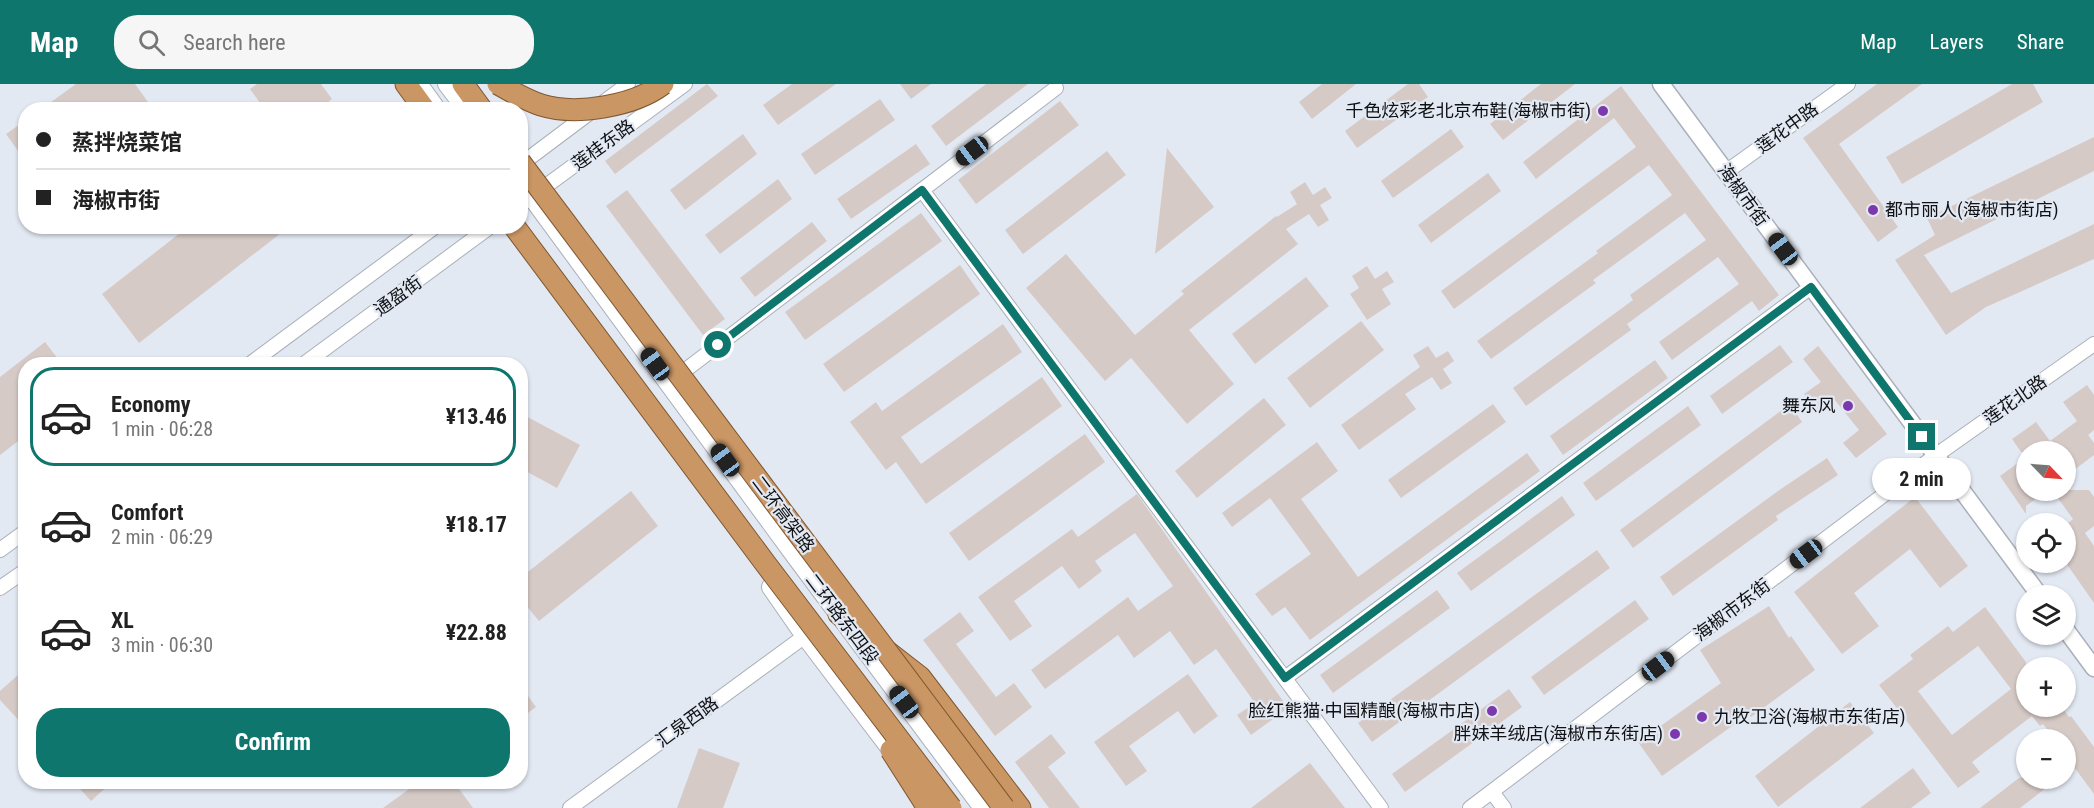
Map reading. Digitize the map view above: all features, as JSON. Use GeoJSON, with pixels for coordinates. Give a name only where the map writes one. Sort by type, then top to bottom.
{"type":"FeatureCollection","features":[{"type":"Feature","properties":{"kind":"highway"},"geometry":{"type":"LineString","coordinates":[[406,84],[419,102]]}},
{"type":"Feature","properties":{"kind":"highway"},"geometry":{"type":"LineString","coordinates":[[463,84],[476,102]]}},
{"type":"Feature","properties":{"kind":"highway"},"geometry":{"type":"LineString","coordinates":[[498,84],[542,105],[570,110],[624,104],[663,84]]}},
{"type":"Feature","properties":{"kind":"highway","name":"二环高架路"},"geometry":{"type":"LineString","coordinates":[[528,174],[1004,808]]}},
{"type":"Feature","properties":{"kind":"highway"},"geometry":{"type":"LineString","coordinates":[[520,234],[811,634],[928,808]]}},
{"type":"Feature","properties":{"kind":"highway"},"geometry":{"type":"LineString","coordinates":[[838,614],[920,678],[1020,808]]}},
{"type":"Feature","properties":{"kind":"highway"},"geometry":{"type":"LineString","coordinates":[[811,634],[951,808]]}},
{"type":"Feature","properties":{"kind":"main road"},"geometry":{"type":"LineString","coordinates":[[418,84],[432,102]]}},
{"type":"Feature","properties":{"kind":"main road"},"geometry":{"type":"LineString","coordinates":[[447,84],[461,102]]}},
{"type":"Feature","properties":{"kind":"main road","name":"二环路东四段"},"geometry":{"type":"LineString","coordinates":[[528,204],[669,383],[983,808]]}},
{"type":"Feature","properties":{"kind":"main road","name":"二环路东四段"},"geometry":{"type":"LineString","coordinates":[[528,233],[935,808]]}},
{"type":"Feature","properties":{"kind":"street","name":"莲桂东路"},"geometry":{"type":"LineString","coordinates":[[528,157],[628,84]]}},
{"type":"Feature","properties":{"kind":"street","name":"莲桂东路"},"geometry":{"type":"LineString","coordinates":[[528,200],[685,84]]}},
{"type":"Feature","properties":{"kind":"street","name":"海椒市街"},"geometry":{"type":"LineString","coordinates":[[1661,84],[2032,585]]}},
{"type":"Feature","properties":{"kind":"street","name":"莲花中路"},"geometry":{"type":"LineString","coordinates":[[1726,172],[1848,84]]}},
{"type":"Feature","properties":{"kind":"street"},"geometry":{"type":"LineString","coordinates":[[669,383],[1056,88]]}},
{"type":"Feature","properties":{"kind":"street"},"geometry":{"type":"LineString","coordinates":[[922,190],[1381,808]]}},
{"type":"Feature","properties":{"kind":"street","name":"通盈街"},"geometry":{"type":"LineString","coordinates":[[259,357],[425,234]]}},
{"type":"Feature","properties":{"kind":"street","name":"通盈街"},"geometry":{"type":"LineString","coordinates":[[313,357],[480,234]]}},
{"type":"Feature","properties":{"kind":"street"},"geometry":{"type":"LineString","coordinates":[[1285,678],[1811,287]]}},
{"type":"Feature","properties":{"kind":"street","name":"莲花北路"},"geometry":{"type":"LineString","coordinates":[[1935,456],[2094,344]]}},
{"type":"Feature","properties":{"kind":"street","name":"海椒市东街"},"geometry":{"type":"LineString","coordinates":[[1470,808],[1935,456]]}},
{"type":"Feature","properties":{"kind":"street"},"geometry":{"type":"LineString","coordinates":[[0,550],[18,537]]}},
{"type":"Feature","properties":{"kind":"street"},"geometry":{"type":"LineString","coordinates":[[0,588],[18,576]]}},
{"type":"Feature","properties":{"kind":"street","name":"汇泉西路"},"geometry":{"type":"LineString","coordinates":[[570,808],[811,634]]}},
{"type":"Feature","properties":{"kind":"street"},"geometry":{"type":"LineString","coordinates":[[2076,644],[2094,668]]}},
{"type":"Feature","properties":{"kind":"street"},"geometry":{"type":"LineString","coordinates":[[1492,792],[1504,808]]}},
{"type":"Feature","properties":{"kind":"building"},"geometry":{"type":"Polygon","coordinates":[[[76,84],[135,84],[148,102],[51,102],[76,84]]]}},
{"type":"Feature","properties":{"kind":"building"},"geometry":{"type":"Polygon","coordinates":[[[257,84],[321,84],[332,99],[328,102],[259,102],[250,89],[257,84]]]}},
{"type":"Feature","properties":{"kind":"building"},"geometry":{"type":"Polygon","coordinates":[[[707,84],[718,96],[615,174],[605,161],[707,84]]]}},
{"type":"Feature","properties":{"kind":"building"},"geometry":{"type":"Polygon","coordinates":[[[792,84],[836,84],[778,125],[763,105],[792,84]]]}},
{"type":"Feature","properties":{"kind":"building"},"geometry":{"type":"Polygon","coordinates":[[[900,84],[931,84],[911,99],[900,84]]]}},
{"type":"Feature","properties":{"kind":"building"},"geometry":{"type":"Polygon","coordinates":[[[986,84],[1028,84],[946,146],[931,126],[986,84]]]}},
{"type":"Feature","properties":{"kind":"building"},"geometry":{"type":"Polygon","coordinates":[[[1322,84],[1356,84],[1312,119],[1299,102],[1322,84]]]}},
{"type":"Feature","properties":{"kind":"building"},"geometry":{"type":"Polygon","coordinates":[[[1408,84],[1419,84],[1428,97],[1357,148],[1345,131],[1408,84]]]}},
{"type":"Feature","properties":{"kind":"building"},"geometry":{"type":"Polygon","coordinates":[[[1541,84],[1575,84],[1503,140],[1490,124],[1541,84]]]}},
{"type":"Feature","properties":{"kind":"building"},"geometry":{"type":"Polygon","coordinates":[[[1877,84],[1922,84],[1839,144],[1898,227],[1878,242],[1803,138],[1877,84]]]}},
{"type":"Feature","properties":{"kind":"building"},"geometry":{"type":"Polygon","coordinates":[[[2012,84],[2033,84],[2043,102],[1902,184],[1886,157],[2012,84]]]}},
{"type":"Feature","properties":{"kind":"building"},"geometry":{"type":"Polygon","coordinates":[[[1621,86],[1779,295],[1759,311],[1752,301],[1672,360],[1659,342],[1739,284],[1718,257],[1627,324],[1631,330],[1526,406],[1513,388],[1633,300],[1630,295],[1706,240],[1685,213],[1593,280],[1596,283],[1491,359],[1477,341],[1598,253],[1596,251],[1672,195],[1649,165],[1454,309],[1441,291],[1636,147],[1614,118],[1536,179],[1523,162],[1621,86]]]}},
{"type":"Feature","properties":{"kind":"building"},"geometry":{"type":"Polygon","coordinates":[[[880,99],[895,120],[815,175],[801,154],[880,99]]]}},
{"type":"Feature","properties":{"kind":"building"},"geometry":{"type":"Polygon","coordinates":[[[1060,101],[1079,125],[976,204],[958,180],[1060,101]]]}},
{"type":"Feature","properties":{"kind":"building"},"geometry":{"type":"Polygon","coordinates":[[[18,126],[18,151],[6,134],[18,126]]]}},
{"type":"Feature","properties":{"kind":"building"},"geometry":{"type":"Polygon","coordinates":[[[1451,129],[1464,147],[1393,198],[1381,181],[1451,129]]]}},
{"type":"Feature","properties":{"kind":"building"},"geometry":{"type":"Polygon","coordinates":[[[743,134],[757,154],[685,210],[670,190],[743,134]]]}},
{"type":"Feature","properties":{"kind":"building"},"geometry":{"type":"Polygon","coordinates":[[[2094,137],[2094,171],[1924,255],[1951,293],[2094,224],[2094,259],[1986,307],[1946,335],[1895,260],[1935,235],[1927,218],[2094,137]]]}},
{"type":"Feature","properties":{"kind":"building"},"geometry":{"type":"Polygon","coordinates":[[[916,144],[930,164],[851,219],[837,199],[916,144]]]}},
{"type":"Feature","properties":{"kind":"building"},"geometry":{"type":"Polygon","coordinates":[[[1167,148],[1214,207],[1155,254],[1167,148]]]}},
{"type":"Feature","properties":{"kind":"building"},"geometry":{"type":"Polygon","coordinates":[[[1107,151],[1126,175],[1023,254],[1005,230],[1107,151]]]}},
{"type":"Feature","properties":{"kind":"building"},"geometry":{"type":"Polygon","coordinates":[[[1488,173],[1501,191],[1431,243],[1418,225],[1488,173]]]}},
{"type":"Feature","properties":{"kind":"building"},"geometry":{"type":"Polygon","coordinates":[[[778,179],[792,199],[720,254],[705,235],[778,179]]]}},
{"type":"Feature","properties":{"kind":"building"},"geometry":{"type":"Polygon","coordinates":[[[1305,182],[1313,195],[1325,187],[1332,198],[1320,205],[1329,220],[1318,227],[1309,214],[1286,229],[1298,244],[1189,330],[1234,384],[1187,424],[1131,358],[1105,381],[1026,288],[1066,254],[1135,335],[1184,294],[1181,291],[1276,216],[1297,204],[1290,192],[1305,182]]]}},
{"type":"Feature","properties":{"kind":"building"},"geometry":{"type":"Polygon","coordinates":[[[627,190],[725,319],[703,335],[606,206],[627,190]]]}},
{"type":"Feature","properties":{"kind":"building"},"geometry":{"type":"Polygon","coordinates":[[[921,213],[942,241],[805,340],[785,312],[921,213]]]}},
{"type":"Feature","properties":{"kind":"building"},"geometry":{"type":"Polygon","coordinates":[[[812,222],[827,241],[755,297],[740,278],[812,222]]]}},
{"type":"Feature","properties":{"kind":"building"},"geometry":{"type":"Polygon","coordinates":[[[179,234],[280,234],[139,343],[102,294],[179,234]]]}},
{"type":"Feature","properties":{"kind":"building"},"geometry":{"type":"Polygon","coordinates":[[[960,265],[980,294],[844,392],[823,364],[960,265]]]}},
{"type":"Feature","properties":{"kind":"building"},"geometry":{"type":"Polygon","coordinates":[[[1367,266],[1375,279],[1387,271],[1394,282],[1382,289],[1391,304],[1367,320],[1350,294],[1359,288],[1352,276],[1367,266]]]}},
{"type":"Feature","properties":{"kind":"building"},"geometry":{"type":"Polygon","coordinates":[[[1306,277],[1329,306],[1255,364],[1232,334],[1306,277]]]}},
{"type":"Feature","properties":{"kind":"building"},"geometry":{"type":"Polygon","coordinates":[[[1361,321],[1384,350],[1310,408],[1287,378],[1361,321]]]}},
{"type":"Feature","properties":{"kind":"building"},"geometry":{"type":"Polygon","coordinates":[[[1003,324],[1022,352],[901,437],[921,464],[1042,377],[1062,406],[926,504],[896,462],[886,470],[850,422],[876,402],[882,411],[1003,324]]]}},
{"type":"Feature","properties":{"kind":"building"},"geometry":{"type":"Polygon","coordinates":[[[45,342],[57,357],[26,357],[45,342]]]}},
{"type":"Feature","properties":{"kind":"building"},"geometry":{"type":"Polygon","coordinates":[[[1780,345],[1793,362],[1722,414],[1710,396],[1780,345]]]}},
{"type":"Feature","properties":{"kind":"building"},"geometry":{"type":"Polygon","coordinates":[[[1428,346],[1436,358],[1448,351],[1454,361],[1443,369],[1452,383],[1441,390],[1432,377],[1405,394],[1416,409],[1359,450],[1341,425],[1420,367],[1413,355],[1428,346]]]}},
{"type":"Feature","properties":{"kind":"building"},"geometry":{"type":"Polygon","coordinates":[[[1818,346],[1887,434],[1856,458],[1843,443],[1859,430],[1834,399],[1818,411],[1804,394],[1821,382],[1803,359],[1818,346]]]}},
{"type":"Feature","properties":{"kind":"building"},"geometry":{"type":"Polygon","coordinates":[[[1655,360],[1668,378],[1563,455],[1550,436],[1655,360]]]}},
{"type":"Feature","properties":{"kind":"building"},"geometry":{"type":"Polygon","coordinates":[[[18,363],[18,441],[0,455],[0,377],[18,363]]]}},
{"type":"Feature","properties":{"kind":"building"},"geometry":{"type":"Polygon","coordinates":[[[2087,385],[2094,395],[2094,430],[2088,435],[2094,443],[2094,455],[2076,468],[2076,441],[2050,441],[2077,421],[2063,402],[2087,385]]]}},
{"type":"Feature","properties":{"kind":"building"},"geometry":{"type":"Polygon","coordinates":[[[1264,398],[1286,425],[1197,498],[1175,471],[1264,398]]]}},
{"type":"Feature","properties":{"kind":"building"},"geometry":{"type":"Polygon","coordinates":[[[1493,404],[1506,422],[1401,498],[1388,480],[1493,404]]]}},
{"type":"Feature","properties":{"kind":"building"},"geometry":{"type":"Polygon","coordinates":[[[1790,404],[1802,422],[1633,548],[1620,530],[1790,404]]]}},
{"type":"Feature","properties":{"kind":"building"},"geometry":{"type":"Polygon","coordinates":[[[1688,406],[1701,425],[1596,501],[1583,483],[1688,406]]]}},
{"type":"Feature","properties":{"kind":"building"},"geometry":{"type":"Polygon","coordinates":[[[528,417],[580,445],[557,488],[528,472],[528,417]]]}},
{"type":"Feature","properties":{"kind":"building"},"geometry":{"type":"Polygon","coordinates":[[[2036,422],[2050,441],[2016,441],[2016,445],[2012,439],[2036,422]]]}},
{"type":"Feature","properties":{"kind":"building"},"geometry":{"type":"Polygon","coordinates":[[[1085,434],[1105,462],[969,561],[949,533],[1085,434]]]}},
{"type":"Feature","properties":{"kind":"building"},"geometry":{"type":"Polygon","coordinates":[[[1317,442],[1338,471],[1301,499],[1358,577],[1527,453],[1540,471],[1310,640],[1285,607],[1272,616],[1255,594],[1311,554],[1270,498],[1232,527],[1222,513],[1317,442]]]}},
{"type":"Feature","properties":{"kind":"building"},"geometry":{"type":"Polygon","coordinates":[[[1827,458],[1838,475],[1776,516],[1778,520],[1673,596],[1660,577],[1827,458]]]}},
{"type":"Feature","properties":{"kind":"building"},"geometry":{"type":"Polygon","coordinates":[[[2016,464],[2016,499],[2000,476],[2016,464]]]}},
{"type":"Feature","properties":{"kind":"building"},"geometry":{"type":"Polygon","coordinates":[[[2076,490],[2089,490],[2094,497],[2094,526],[2085,533],[2094,546],[2094,603],[2073,573],[2076,573],[2076,513],[2069,513],[2060,501],[2076,501],[2076,490]]]}},
{"type":"Feature","properties":{"kind":"building"},"geometry":{"type":"Polygon","coordinates":[[[631,491],[658,526],[539,621],[528,608],[528,572],[631,491]]]}},
{"type":"Feature","properties":{"kind":"building"},"geometry":{"type":"Polygon","coordinates":[[[1137,494],[1288,708],[1251,735],[1237,715],[1255,703],[1216,649],[1194,665],[1170,631],[1134,658],[1118,635],[1045,689],[1031,670],[1128,597],[1138,611],[1173,586],[1135,533],[1095,561],[1102,571],[1079,589],[1062,566],[1014,601],[1032,626],[1010,641],[978,597],[1072,529],[1078,537],[1137,494]]]}},
{"type":"Feature","properties":{"kind":"building"},"geometry":{"type":"Polygon","coordinates":[[[1562,496],[1575,515],[1471,591],[1457,573],[1562,496]]]}},
{"type":"Feature","properties":{"kind":"building"},"geometry":{"type":"Polygon","coordinates":[[[1915,497],[1968,566],[1940,588],[1910,549],[1854,593],[1879,626],[1842,654],[1794,592],[1915,497]]]}},
{"type":"Feature","properties":{"kind":"building"},"geometry":{"type":"Polygon","coordinates":[[[2017,501],[2033,501],[2026,506],[2025,513],[2017,501]]]}},
{"type":"Feature","properties":{"kind":"building"},"geometry":{"type":"Polygon","coordinates":[[[1597,550],[1610,568],[1372,742],[1358,723],[1597,550]]]}},
{"type":"Feature","properties":{"kind":"building"},"geometry":{"type":"Polygon","coordinates":[[[1437,590],[1450,608],[1333,693],[1320,675],[1437,590]]]}},
{"type":"Feature","properties":{"kind":"building"},"geometry":{"type":"Polygon","coordinates":[[[1635,600],[1649,619],[1544,695],[1531,677],[1635,600]]]}},
{"type":"Feature","properties":{"kind":"building"},"geometry":{"type":"Polygon","coordinates":[[[1769,606],[1789,638],[1791,636],[1815,670],[1751,717],[1749,714],[1662,776],[1638,742],[1721,683],[1700,650],[1769,606]]]}},
{"type":"Feature","properties":{"kind":"building"},"geometry":{"type":"Polygon","coordinates":[[[1985,607],[2022,657],[2016,657],[2016,717],[2031,717],[1972,762],[1980,772],[1958,788],[1879,685],[1913,659],[1910,655],[1948,626],[1953,632],[1985,607]],[[1978,646],[1918,691],[1952,735],[2011,689],[1978,646]]]}},
{"type":"Feature","properties":{"kind":"building"},"geometry":{"type":"Polygon","coordinates":[[[960,612],[974,631],[956,644],[996,697],[1014,683],[1032,707],[995,736],[923,640],[960,612]]]}},
{"type":"Feature","properties":{"kind":"building"},"geometry":{"type":"Polygon","coordinates":[[[1188,674],[1218,716],[1194,734],[1178,711],[1129,746],[1147,771],[1126,786],[1094,742],[1188,674]]]}},
{"type":"Feature","properties":{"kind":"building"},"geometry":{"type":"Polygon","coordinates":[[[18,675],[18,719],[0,700],[0,691],[18,675]]]}},
{"type":"Feature","properties":{"kind":"building"},"geometry":{"type":"Polygon","coordinates":[[[1509,689],[1522,707],[1405,792],[1392,774],[1509,689]]]}},
{"type":"Feature","properties":{"kind":"building"},"geometry":{"type":"Polygon","coordinates":[[[528,696],[536,707],[528,713],[528,696]]]}},
{"type":"Feature","properties":{"kind":"building"},"geometry":{"type":"Polygon","coordinates":[[[1850,702],[1874,733],[1778,807],[1755,776],[1850,702]]]}},
{"type":"Feature","properties":{"kind":"building"},"geometry":{"type":"Polygon","coordinates":[[[2033,717],[2072,717],[2094,747],[2094,794],[2076,770],[2076,729],[2047,729],[2043,724],[2040,726],[2033,717]]]}},
{"type":"Feature","properties":{"kind":"building"},"geometry":{"type":"Polygon","coordinates":[[[1051,734],[1066,753],[1048,767],[1080,808],[1049,808],[1015,762],[1051,734]]]}},
{"type":"Feature","properties":{"kind":"building"},"geometry":{"type":"Polygon","coordinates":[[[699,748],[740,763],[723,808],[677,808],[699,748]]]}},
{"type":"Feature","properties":{"kind":"building"},"geometry":{"type":"Polygon","coordinates":[[[1310,763],[1345,808],[1251,808],[1310,763]]]}},
{"type":"Feature","properties":{"kind":"building"},"geometry":{"type":"Polygon","coordinates":[[[1913,768],[1931,793],[1911,808],[1860,808],[1913,768]]]}},
{"type":"Feature","properties":{"kind":"building"},"geometry":{"type":"Polygon","coordinates":[[[2016,780],[2016,789],[2045,789],[2020,808],[1980,808],[2016,780]]]}},
{"type":"Feature","properties":{"kind":"building"},"geometry":{"type":"Polygon","coordinates":[[[80,789],[104,789],[91,801],[80,789]]]}},
{"type":"Feature","properties":{"kind":"building"},"geometry":{"type":"Polygon","coordinates":[[[409,789],[459,789],[473,808],[383,808],[409,789]]]}},
{"type":"Feature","properties":{"kind":"place","name":"千色炫彩老北京布鞋(海椒市街)"},"geometry":{"type":"Point","coordinates":[1603,111]}},
{"type":"Feature","properties":{"kind":"place","name":"都市丽人(海椒市街店)"},"geometry":{"type":"Point","coordinates":[1873,210]}},
{"type":"Feature","properties":{"kind":"place","name":"舞东风"},"geometry":{"type":"Point","coordinates":[1848,406]}},
{"type":"Feature","properties":{"kind":"place","name":"脸红熊猫·中国精酿(海椒市店)"},"geometry":{"type":"Point","coordinates":[1492,711]}},
{"type":"Feature","properties":{"kind":"place","name":"九牧卫浴(海椒市东街店)"},"geometry":{"type":"Point","coordinates":[1702,717]}},
{"type":"Feature","properties":{"kind":"place","name":"胖妹羊绒店(海椒市东街店)"},"geometry":{"type":"Point","coordinates":[1675,734]}},
{"type":"Feature","properties":{"kind":"route"},"geometry":{"type":"LineString","coordinates":[[718,345],[922,190],[1285,678],[1811,287],[1922,437]]}}]}
